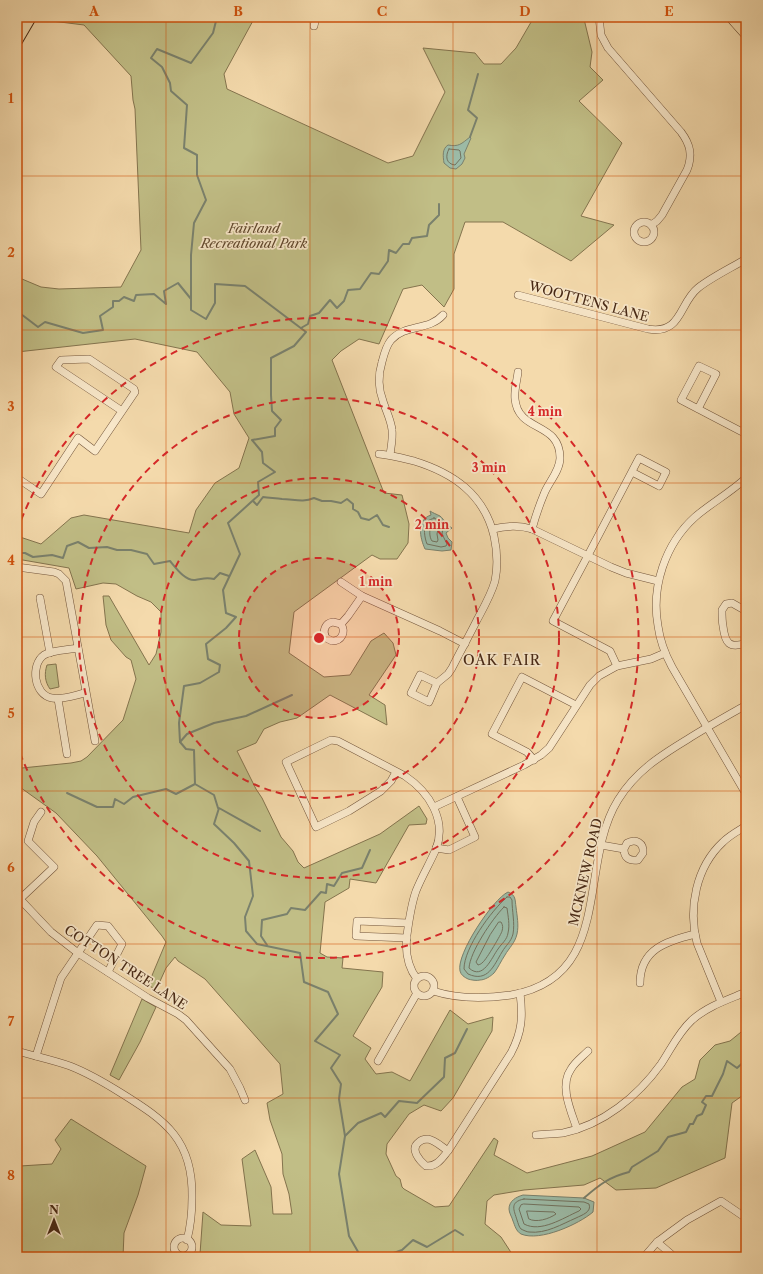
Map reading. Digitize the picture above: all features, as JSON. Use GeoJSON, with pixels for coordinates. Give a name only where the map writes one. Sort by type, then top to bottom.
{"type":"FeatureCollection","features":[{"type":"Feature","properties":{"kind":"highway"},"geometry":{"type":"LineString","coordinates":[[17,40],[26,17]]}},
{"type":"Feature","properties":{"kind":"highway"},"geometry":{"type":"LineString","coordinates":[[17,40],[31,17]]}},
{"type":"Feature","properties":{"kind":"main road"},"geometry":{"type":"LineString","coordinates":[[730,17],[746,35]]}},
{"type":"Feature","properties":{"kind":"street"},"geometry":{"type":"LineString","coordinates":[[314,26],[316,17]]}},
{"type":"Feature","properties":{"kind":"street"},"geometry":{"type":"LineString","coordinates":[[599,17],[601,35],[608,48],[681,132],[690,148],[690,163],[687,170],[662,215],[657,222],[651,225]]}},
{"type":"Feature","properties":{"kind":"street","name":"WOOTTENS LANE"},"geometry":{"type":"LineString","coordinates":[[518,295],[656,331],[673,324],[691,296],[699,287],[746,259]]}},
{"type":"Feature","properties":{"kind":"street"},"geometry":{"type":"LineString","coordinates":[[390,455],[392,430],[389,416],[382,400],[379,382],[379,372],[383,354],[387,346],[403,331],[434,323],[443,315]]}},
{"type":"Feature","properties":{"kind":"street"},"geometry":{"type":"LineString","coordinates":[[17,478],[41,494],[78,438],[95,450],[122,411],[135,392],[134,389],[89,359],[61,360],[56,367],[122,411]]}},
{"type":"Feature","properties":{"kind":"street"},"geometry":{"type":"LineString","coordinates":[[698,408],[716,374],[699,366],[681,400],[746,434]]}},
{"type":"Feature","properties":{"kind":"street"},"geometry":{"type":"LineString","coordinates":[[518,372],[515,393],[517,407],[526,420],[549,433],[554,438],[557,444],[560,460],[558,468],[544,493],[532,529]]}},
{"type":"Feature","properties":{"kind":"street"},"geometry":{"type":"LineString","coordinates":[[379,454],[390,455],[432,467],[448,474],[471,492],[484,509],[493,529],[497,555],[495,580],[487,601],[448,674],[438,683]]}},
{"type":"Feature","properties":{"kind":"street"},"geometry":{"type":"LineString","coordinates":[[617,666],[610,651],[553,621],[632,472],[640,458],[666,472],[659,486],[632,472]]}},
{"type":"Feature","properties":{"kind":"street"},"geometry":{"type":"LineString","coordinates":[[746,478],[694,518],[684,528],[668,552],[658,581],[656,611],[665,653],[746,794]]}},
{"type":"Feature","properties":{"kind":"street"},"geometry":{"type":"LineString","coordinates":[[493,529],[512,526],[521,526],[532,529],[587,557],[626,573],[658,581]]}},
{"type":"Feature","properties":{"kind":"street"},"geometry":{"type":"LineString","coordinates":[[17,567],[54,572],[59,574],[66,581],[95,740]]}},
{"type":"Feature","properties":{"kind":"street"},"geometry":{"type":"LineString","coordinates":[[341,582],[362,596],[440,631],[464,644]]}},
{"type":"Feature","properties":{"kind":"street"},"geometry":{"type":"LineString","coordinates":[[341,624],[362,596]]}},
{"type":"Feature","properties":{"kind":"street"},"geometry":{"type":"LineString","coordinates":[[40,598],[50,653]]}},
{"type":"Feature","properties":{"kind":"street"},"geometry":{"type":"LineString","coordinates":[[746,611],[732,603],[726,604],[722,610],[724,636],[728,642],[734,646],[746,644]]}},
{"type":"Feature","properties":{"kind":"street"},"geometry":{"type":"LineString","coordinates":[[78,648],[50,653],[42,657],[37,664],[36,672],[38,685],[39,690],[46,696],[58,699],[86,693]]}},
{"type":"Feature","properties":{"kind":"street"},"geometry":{"type":"LineString","coordinates":[[434,807],[534,760],[549,748],[590,685],[599,676],[617,666],[651,659],[665,653]]}},
{"type":"Feature","properties":{"kind":"street"},"geometry":{"type":"LineString","coordinates":[[534,760],[526,752],[492,734],[522,676],[576,706]]}},
{"type":"Feature","properties":{"kind":"street"},"geometry":{"type":"LineString","coordinates":[[58,699],[67,754]]}},
{"type":"Feature","properties":{"kind":"street","name":"MCKNEW ROAD"},"geometry":{"type":"LineString","coordinates":[[433,990],[448,996],[462,998],[498,997],[520,993],[543,984],[555,976],[578,949],[587,922],[606,825],[611,813],[627,787],[638,774],[664,753],[746,705]]}},
{"type":"Feature","properties":{"kind":"street"},"geometry":{"type":"LineString","coordinates":[[396,772],[386,786],[380,791],[349,811],[316,827],[286,762],[331,740],[338,741],[396,772],[414,782],[429,798],[438,818],[436,848],[412,904],[406,938],[407,959],[417,979]]}},
{"type":"Feature","properties":{"kind":"street"},"geometry":{"type":"LineString","coordinates":[[436,848],[449,850],[475,837],[457,797]]}},
{"type":"Feature","properties":{"kind":"street"},"geometry":{"type":"LineString","coordinates":[[19,898],[54,867],[28,841],[34,822],[41,812]]}},
{"type":"Feature","properties":{"kind":"street"},"geometry":{"type":"LineString","coordinates":[[721,1002],[697,943],[695,934],[694,906],[699,879],[703,868],[717,848],[724,841],[746,826]]}},
{"type":"Feature","properties":{"kind":"street"},"geometry":{"type":"LineString","coordinates":[[601,845],[624,849]]}},
{"type":"Feature","properties":{"kind":"street","name":"COTTON TREE LANE"},"geometry":{"type":"LineString","coordinates":[[19,898],[51,932],[78,953],[148,998],[186,1020],[230,1069],[245,1100]]}},
{"type":"Feature","properties":{"kind":"street"},"geometry":{"type":"LineString","coordinates":[[406,938],[356,936],[357,921],[408,923]]}},
{"type":"Feature","properties":{"kind":"street"},"geometry":{"type":"LineString","coordinates":[[36,1056],[61,978],[97,925],[108,926],[122,944],[108,972]]}},
{"type":"Feature","properties":{"kind":"street"},"geometry":{"type":"LineString","coordinates":[[640,983],[642,966],[645,958],[651,952],[668,942],[695,934]]}},
{"type":"Feature","properties":{"kind":"street"},"geometry":{"type":"LineString","coordinates":[[421,976],[429,977],[433,982],[433,990],[430,994],[426,995],[417,993],[414,987],[417,979],[421,976]]}},
{"type":"Feature","properties":{"kind":"street"},"geometry":{"type":"LineString","coordinates":[[536,1135],[577,1129],[600,1119],[625,1102],[640,1089],[661,1064],[684,1029],[692,1020],[704,1011],[721,1002],[746,992]]}},
{"type":"Feature","properties":{"kind":"street"},"geometry":{"type":"LineString","coordinates":[[378,1061],[417,993]]}},
{"type":"Feature","properties":{"kind":"street"},"geometry":{"type":"LineString","coordinates":[[448,1151],[427,1139],[419,1142],[415,1149],[418,1158],[429,1167],[436,1164],[448,1151],[516,1044],[522,1024],[520,993]]}},
{"type":"Feature","properties":{"kind":"street"},"geometry":{"type":"LineString","coordinates":[[17,1051],[68,1065],[98,1079],[148,1110],[160,1119],[170,1130],[183,1148],[192,1182],[192,1219],[187,1240]]}},
{"type":"Feature","properties":{"kind":"street"},"geometry":{"type":"LineString","coordinates":[[577,1129],[566,1090],[567,1081],[571,1068],[588,1051]]}},
{"type":"Feature","properties":{"kind":"street"},"geometry":{"type":"LineString","coordinates":[[644,1257],[657,1242],[687,1220],[721,1201],[746,1218]]}},
{"type":"Feature","properties":{"kind":"street"},"geometry":{"type":"LineString","coordinates":[[657,1242],[671,1254],[668,1257]]}},
{"type":"Feature","properties":{"kind":"green space","name":"Fairland Recreational Park"},"geometry":{"type":"Polygon","coordinates":[[[55,17],[255,17],[224,74],[227,89],[388,163],[413,156],[445,92],[423,48],[475,53],[484,64],[501,64],[516,48],[534,17],[577,17],[584,19],[592,52],[590,67],[603,80],[579,101],[622,143],[581,216],[614,225],[571,261],[503,222],[465,222],[454,254],[454,289],[444,307],[422,285],[403,289],[379,344],[359,339],[341,351],[332,360],[384,493],[402,495],[409,524],[408,543],[397,559],[380,559],[372,555],[294,612],[289,653],[324,677],[350,675],[371,641],[384,633],[393,643],[396,655],[369,695],[385,705],[387,725],[330,695],[297,718],[280,722],[264,729],[256,743],[237,751],[281,837],[293,851],[298,862],[304,868],[380,834],[419,806],[427,819],[426,824],[409,825],[376,883],[350,879],[349,888],[325,902],[320,953],[327,957],[343,958],[342,968],[383,972],[382,987],[353,1036],[371,1048],[365,1059],[376,1074],[392,1072],[410,1081],[450,1010],[468,1024],[493,1017],[492,1031],[453,1098],[441,1111],[424,1105],[409,1114],[387,1144],[386,1154],[404,1189],[435,1207],[449,1206],[494,1138],[498,1141],[494,1155],[527,1173],[592,1156],[645,1132],[682,1087],[695,1079],[700,1060],[715,1045],[730,1041],[746,1028],[746,1093],[732,1103],[725,1158],[656,1188],[616,1190],[600,1178],[584,1185],[524,1190],[494,1195],[487,1201],[485,1224],[501,1237],[514,1257],[199,1257],[203,1212],[221,1225],[251,1226],[242,1159],[255,1150],[271,1187],[273,1214],[292,1214],[289,1194],[283,1174],[282,1154],[270,1120],[267,1103],[283,1094],[280,1064],[205,979],[178,961],[175,957],[166,968],[156,990],[148,985],[166,942],[97,856],[56,813],[17,785],[17,762],[22,768],[81,761],[87,757],[123,720],[136,679],[131,660],[126,657],[111,640],[106,625],[103,596],[109,596],[149,665],[156,654],[161,632],[161,612],[151,602],[116,584],[103,583],[76,589],[69,568],[17,559],[17,536],[41,544],[71,518],[84,515],[189,533],[196,510],[215,483],[239,468],[249,438],[234,414],[230,392],[197,352],[135,339],[17,352],[17,282],[20,283],[22,279],[41,287],[59,289],[121,287],[141,250],[135,109],[131,76],[84,25],[52,21],[55,17]]]}},
{"type":"Feature","properties":{"kind":"green space"},"geometry":{"type":"Polygon","coordinates":[[[56,664],[59,687],[50,689],[47,684],[46,668],[47,665],[56,664]]]}},
{"type":"Feature","properties":{"kind":"green space"},"geometry":{"type":"Polygon","coordinates":[[[142,999],[156,1007],[140,1042],[119,1080],[110,1075],[142,999]]]}},
{"type":"Feature","properties":{"kind":"green space"},"geometry":{"type":"Polygon","coordinates":[[[71,1119],[146,1166],[138,1195],[124,1233],[123,1257],[17,1257],[17,1170],[20,1166],[52,1164],[61,1149],[55,1140],[71,1119]]]}},
{"type":"Feature","properties":{"kind":"water"},"geometry":{"type":"Polygon","coordinates":[[[470,137],[471,138],[464,154],[465,158],[462,164],[456,169],[450,168],[444,163],[443,155],[445,149],[448,145],[455,146],[470,137]]]}},
{"type":"Feature","properties":{"kind":"water"},"geometry":{"type":"Polygon","coordinates":[[[430,511],[440,516],[447,525],[452,528],[446,533],[452,542],[451,550],[442,551],[425,549],[420,530],[423,521],[426,517],[431,515],[430,511]]]}},
{"type":"Feature","properties":{"kind":"water"},"geometry":{"type":"Polygon","coordinates":[[[508,892],[515,898],[518,927],[515,940],[493,974],[482,980],[468,979],[461,974],[460,963],[469,940],[485,916],[501,897],[508,892]]]}},
{"type":"Feature","properties":{"kind":"water"},"geometry":{"type":"Polygon","coordinates":[[[523,1195],[584,1198],[594,1202],[593,1212],[579,1222],[559,1230],[538,1236],[529,1236],[521,1234],[518,1231],[509,1209],[509,1206],[513,1200],[523,1195]]]}},
{"type":"Feature","properties":{"kind":"waterway"},"geometry":{"type":"LineString","coordinates":[[195,784],[194,750],[186,749],[180,742],[179,723],[184,686],[200,683],[219,672],[220,665],[208,659],[206,644],[226,628],[236,617],[226,613],[223,590],[240,554],[228,523],[259,495],[258,482],[275,472],[263,463],[262,452],[252,440],[275,436],[275,428],[281,420],[272,411],[271,358],[294,346],[306,332],[245,286],[215,284],[215,303],[206,319],[191,310],[191,255],[194,223],[206,200],[197,175],[197,155],[184,148],[187,105],[171,91],[170,83],[162,67],[151,58],[157,49],[191,63],[213,33],[217,17]]}},
{"type":"Feature","properties":{"kind":"waterway"},"geometry":{"type":"LineString","coordinates":[[470,137],[477,118],[468,110],[478,74]]}},
{"type":"Feature","properties":{"kind":"waterway"},"geometry":{"type":"LineString","coordinates":[[301,328],[308,324],[310,316],[319,313],[330,300],[337,308],[344,301],[348,290],[360,289],[371,273],[379,274],[388,261],[389,250],[396,253],[403,244],[409,244],[412,238],[427,236],[429,225],[439,215],[439,204]]}},
{"type":"Feature","properties":{"kind":"waterway"},"geometry":{"type":"LineString","coordinates":[[17,311],[38,327],[45,322],[83,333],[103,330],[100,316],[113,307],[113,301],[119,301],[124,297],[134,301],[136,295],[154,294],[166,304],[164,291],[178,283],[191,299]]}},
{"type":"Feature","properties":{"kind":"waterway"},"geometry":{"type":"LineString","coordinates":[[253,501],[257,505],[263,497],[302,501],[314,498],[322,501],[341,503],[347,499],[353,504],[353,509],[358,512],[361,518],[369,520],[377,515],[383,525],[389,527]]}},
{"type":"Feature","properties":{"kind":"waterway"},"geometry":{"type":"LineString","coordinates":[[17,553],[25,553],[33,557],[52,555],[63,558],[67,546],[78,542],[89,548],[107,547],[117,550],[131,550],[147,554],[154,564],[170,561],[181,574],[191,580],[206,578],[214,579],[220,573],[229,576]]}},
{"type":"Feature","properties":{"kind":"waterway"},"geometry":{"type":"LineString","coordinates":[[180,742],[187,734],[214,723],[246,716],[292,695]]}},
{"type":"Feature","properties":{"kind":"waterway"},"geometry":{"type":"LineString","coordinates":[[67,793],[97,807],[113,807],[115,799],[124,804],[133,797],[166,789],[176,794],[195,784],[214,795],[218,808]]}},
{"type":"Feature","properties":{"kind":"waterway"},"geometry":{"type":"LineString","coordinates":[[260,831],[219,808],[214,824],[234,843],[249,861],[253,896],[245,917],[246,931],[257,944],[300,953],[304,982],[328,992],[338,1014],[315,1041],[340,1055],[331,1068],[341,1084],[339,1099],[345,1136],[339,1174],[349,1236],[361,1257]]}},
{"type":"Feature","properties":{"kind":"waterway"},"geometry":{"type":"LineString","coordinates":[[267,945],[261,936],[262,920],[287,914],[291,908],[305,910],[321,892],[326,893],[327,884],[334,886],[342,873],[362,868],[370,850]]}},
{"type":"Feature","properties":{"kind":"waterway"},"geometry":{"type":"LineString","coordinates":[[345,1136],[358,1123],[381,1113],[385,1117],[399,1101],[417,1103],[444,1077],[445,1058],[455,1053],[467,1029]]}},
{"type":"Feature","properties":{"kind":"waterway"},"geometry":{"type":"LineString","coordinates":[[584,1198],[605,1182],[616,1176],[629,1172],[632,1167],[658,1151],[668,1137],[686,1132],[690,1124],[693,1124],[697,1116],[702,1114],[706,1105],[702,1102],[706,1096],[712,1096],[723,1074],[727,1061],[737,1068],[746,1060]]}},
{"type":"Feature","properties":{"kind":"waterway"},"geometry":{"type":"LineString","coordinates":[[387,1257],[402,1250],[413,1240],[427,1247],[455,1230],[463,1235]]}},
{"type":"Feature","properties":{"kind":"district","name":"OAK FAIR"},"geometry":{"type":"Point","coordinates":[502,660]}}]}
